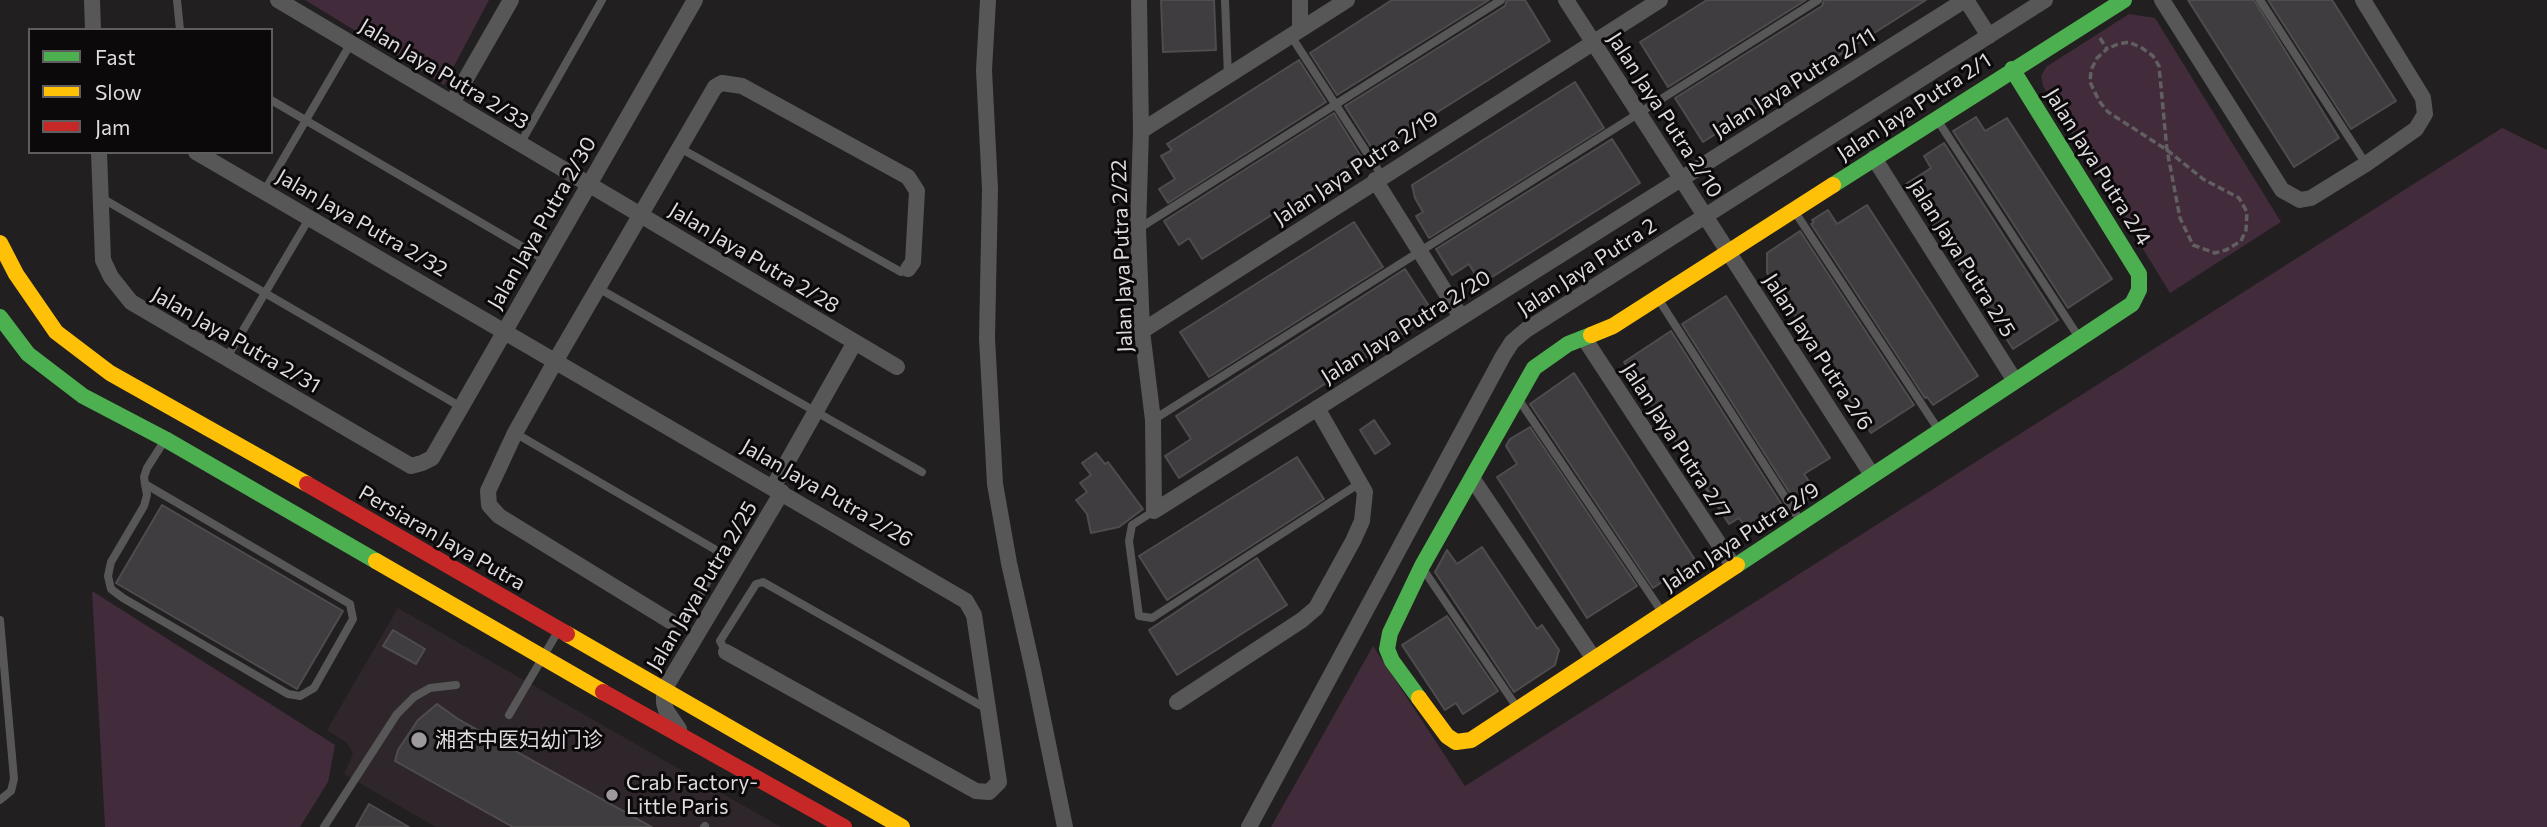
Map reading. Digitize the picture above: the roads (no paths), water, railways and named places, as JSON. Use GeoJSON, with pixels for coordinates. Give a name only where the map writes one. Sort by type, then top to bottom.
{"type":"FeatureCollection","features":[{"type":"Feature","properties":{"kind":"street"},"geometry":{"type":"LineString","coordinates":[[92,0],[93,28]]}},
{"type":"Feature","properties":{"kind":"street","name":"Jalan Jaya Putra 2/33"},"geometry":{"type":"LineString","coordinates":[[278,0],[589,184]]}},
{"type":"Feature","properties":{"kind":"street"},"geometry":{"type":"LineString","coordinates":[[452,103],[511,0]]}},
{"type":"Feature","properties":{"kind":"street","name":"Jalan Jaya Putra 2/30"},"geometry":{"type":"LineString","coordinates":[[422,463],[432,458],[695,0]]}},
{"type":"Feature","properties":{"kind":"street"},"geometry":{"type":"LineString","coordinates":[[988,0],[984,70],[990,190],[987,338],[995,484],[1065,827]]}},
{"type":"Feature","properties":{"kind":"street","name":"Jalan Jaya Putra 2/22"},"geometry":{"type":"LineString","coordinates":[[1139,0],[1141,131],[1138,229],[1142,331],[1153,420],[1154,511]]}},
{"type":"Feature","properties":{"kind":"street"},"geometry":{"type":"LineString","coordinates":[[1296,33],[1300,0]]}},
{"type":"Feature","properties":{"kind":"street"},"geometry":{"type":"LineString","coordinates":[[1141,131],[1346,0]]}},
{"type":"Feature","properties":{"kind":"street","name":"Jalan Jaya Putra 2/10"},"geometry":{"type":"LineString","coordinates":[[1566,0],[1728,252]]}},
{"type":"Feature","properties":{"kind":"street","name":"Jalan Jaya Putra 2/19"},"geometry":{"type":"LineString","coordinates":[[1142,331],[1660,0]]}},
{"type":"Feature","properties":{"kind":"street"},"geometry":{"type":"LineString","coordinates":[[1966,0],[1989,36]]}},
{"type":"Feature","properties":{"kind":"street","name":"Jalan Jaya Putra 2/11"},"geometry":{"type":"LineString","coordinates":[[1680,179],[1966,0]]}},
{"type":"Feature","properties":{"kind":"street","name":"Jalan Jaya Putra 2"},"geometry":{"type":"LineString","coordinates":[[1249,827],[1512,342],[1526,330],[2045,0]]}},
{"type":"Feature","properties":{"kind":"street","name":"Jalan Jaya Putra 2/1"},"geometry":{"type":"LineString","coordinates":[[1387,649],[1390,633],[1422,566],[1534,368],[1568,344],[1613,326],[2124,0]]}},
{"type":"Feature","properties":{"kind":"street"},"geometry":{"type":"LineString","coordinates":[[2162,0],[2282,190],[2300,200],[2311,198],[2366,164],[2416,129],[2425,114],[2423,98],[2364,0]]}},
{"type":"Feature","properties":{"kind":"street","name":"Jalan Jaya Putra 2/4"},"geometry":{"type":"LineString","coordinates":[[2012,69],[2139,274],[2139,290]]}},
{"type":"Feature","properties":{"kind":"street"},"geometry":{"type":"LineString","coordinates":[[670,621],[499,516],[489,505],[488,491],[515,433],[556,360],[715,87],[722,83],[742,86],[908,177],[917,191],[913,262],[908,269]]}},
{"type":"Feature","properties":{"kind":"street","name":"Jalan Jaya Putra 2/31"},"geometry":{"type":"LineString","coordinates":[[99,154],[103,260],[111,277],[131,302],[411,466],[422,463]]}},
{"type":"Feature","properties":{"kind":"street","name":"Jalan Jaya Putra 2/32"},"geometry":{"type":"LineString","coordinates":[[201,154],[505,330]]}},
{"type":"Feature","properties":{"kind":"street","name":"Jalan Jaya Putra 2/5"},"geometry":{"type":"LineString","coordinates":[[1874,158],[2015,381]]}},
{"type":"Feature","properties":{"kind":"street"},"geometry":{"type":"LineString","coordinates":[[1379,178],[1461,317]]}},
{"type":"Feature","properties":{"kind":"street","name":"Jalan Jaya Putra 2/20"},"geometry":{"type":"LineString","coordinates":[[1154,511],[1680,179]]}},
{"type":"Feature","properties":{"kind":"street","name":"Jalan Jaya Putra 2/28"},"geometry":{"type":"LineString","coordinates":[[589,184],[897,367]]}},
{"type":"Feature","properties":{"kind":"street","name":"Persiaran Jaya Putra"},"geometry":{"type":"LineString","coordinates":[[0,243],[16,274],[57,332],[110,373],[902,827]]}},
{"type":"Feature","properties":{"kind":"street","name":"Jalan Jaya Putra 2/6"},"geometry":{"type":"LineString","coordinates":[[1728,252],[1872,475]]}},
{"type":"Feature","properties":{"kind":"street","name":"Jalan Jaya Putra 2/9"},"geometry":{"type":"LineString","coordinates":[[1387,649],[1392,661],[1447,736],[1456,743],[1471,740],[2132,304],[2139,290]]}},
{"type":"Feature","properties":{"kind":"street"},"geometry":{"type":"LineString","coordinates":[[0,317],[27,354],[83,396],[166,439],[543,658],[844,827]]}},
{"type":"Feature","properties":{"kind":"street","name":"Jalan Jaya Putra 2/26"},"geometry":{"type":"LineString","coordinates":[[505,330],[966,601],[974,615],[999,782],[989,792],[976,791],[726,652]]}},
{"type":"Feature","properties":{"kind":"street","name":"Jalan Jaya Putra 2/7"},"geometry":{"type":"LineString","coordinates":[[1584,338],[1734,567]]}},
{"type":"Feature","properties":{"kind":"street","name":"Jalan Jaya Putra 2/25"},"geometry":{"type":"LineString","coordinates":[[685,737],[666,709],[664,690],[778,489],[815,413],[855,342]]}},
{"type":"Feature","properties":{"kind":"street"},"geometry":{"type":"LineString","coordinates":[[1177,702],[1316,608],[1362,521],[1365,492],[1317,408]]}},
{"type":"Feature","properties":{"kind":"street"},"geometry":{"type":"LineString","coordinates":[[1472,478],[1594,659]]}},
{"type":"Feature","properties":{"kind":"lane"},"geometry":{"type":"LineString","coordinates":[[177,0],[180,28]]}},
{"type":"Feature","properties":{"kind":"lane"},"geometry":{"type":"LineString","coordinates":[[520,144],[602,0]]}},
{"type":"Feature","properties":{"kind":"lane"},"geometry":{"type":"LineString","coordinates":[[1225,0],[1228,76]]}},
{"type":"Feature","properties":{"kind":"lane"},"geometry":{"type":"LineString","coordinates":[[1138,229],[1501,0]]}},
{"type":"Feature","properties":{"kind":"lane"},"geometry":{"type":"LineString","coordinates":[[1153,420],[1818,0]]}},
{"type":"Feature","properties":{"kind":"lane"},"geometry":{"type":"LineString","coordinates":[[2260,0],[2366,164]]}},
{"type":"Feature","properties":{"kind":"lane"},"geometry":{"type":"LineString","coordinates":[[1296,33],[1379,178]]}},
{"type":"Feature","properties":{"kind":"lane"},"geometry":{"type":"LineString","coordinates":[[265,190],[351,43]]}},
{"type":"Feature","properties":{"kind":"lane"},"geometry":{"type":"LineString","coordinates":[[273,101],[545,260]]}},
{"type":"Feature","properties":{"kind":"lane"},"geometry":{"type":"LineString","coordinates":[[1936,118],[2080,338]]}},
{"type":"Feature","properties":{"kind":"lane"},"geometry":{"type":"LineString","coordinates":[[680,148],[901,272],[908,269]]}},
{"type":"Feature","properties":{"kind":"lane"},"geometry":{"type":"LineString","coordinates":[[100,197],[461,407]]}},
{"type":"Feature","properties":{"kind":"lane"},"geometry":{"type":"LineString","coordinates":[[1794,209],[1939,431]]}},
{"type":"Feature","properties":{"kind":"lane"},"geometry":{"type":"LineString","coordinates":[[226,359],[310,217]]}},
{"type":"Feature","properties":{"kind":"lane"},"geometry":{"type":"LineString","coordinates":[[598,288],[922,472]]}},
{"type":"Feature","properties":{"kind":"lane"},"geometry":{"type":"LineString","coordinates":[[1657,297],[1801,522]]}},
{"type":"Feature","properties":{"kind":"lane"},"geometry":{"type":"LineString","coordinates":[[1517,397],[1663,614]]}},
{"type":"Feature","properties":{"kind":"lane"},"geometry":{"type":"LineString","coordinates":[[515,433],[716,550],[721,557],[687,619],[670,621]]}},
{"type":"Feature","properties":{"kind":"lane"},"geometry":{"type":"LineString","coordinates":[[145,484],[349,604],[354,619],[314,688],[300,696],[288,694],[111,589],[108,576],[111,562],[145,506],[147,495],[145,484],[147,468],[166,439]]}},
{"type":"Feature","properties":{"kind":"lane"},"geometry":{"type":"LineString","coordinates":[[1154,511],[1132,525],[1129,541],[1139,616],[1152,618],[1360,483]]}},
{"type":"Feature","properties":{"kind":"lane"},"geometry":{"type":"LineString","coordinates":[[1422,566],[1518,709]]}},
{"type":"Feature","properties":{"kind":"lane"},"geometry":{"type":"LineString","coordinates":[[726,652],[720,640],[756,584],[763,582],[988,710]]}},
{"type":"Feature","properties":{"kind":"lane"},"geometry":{"type":"LineString","coordinates":[[0,620],[14,779],[11,791],[0,800]]}},
{"type":"Feature","properties":{"kind":"lane"},"geometry":{"type":"LineString","coordinates":[[509,715],[559,630]]}},
{"type":"Feature","properties":{"kind":"lane"},"geometry":{"type":"LineString","coordinates":[[324,827],[397,714],[414,697],[430,688],[456,685]]}},
{"type":"Feature","properties":{"kind":"place","name":"湘杏中医妇幼门诊"},"geometry":{"type":"Point","coordinates":[419,740]}},
{"type":"Feature","properties":{"kind":"place","name":"Crab Factory- Little Paris"},"geometry":{"type":"Point","coordinates":[612,795]}}]}
